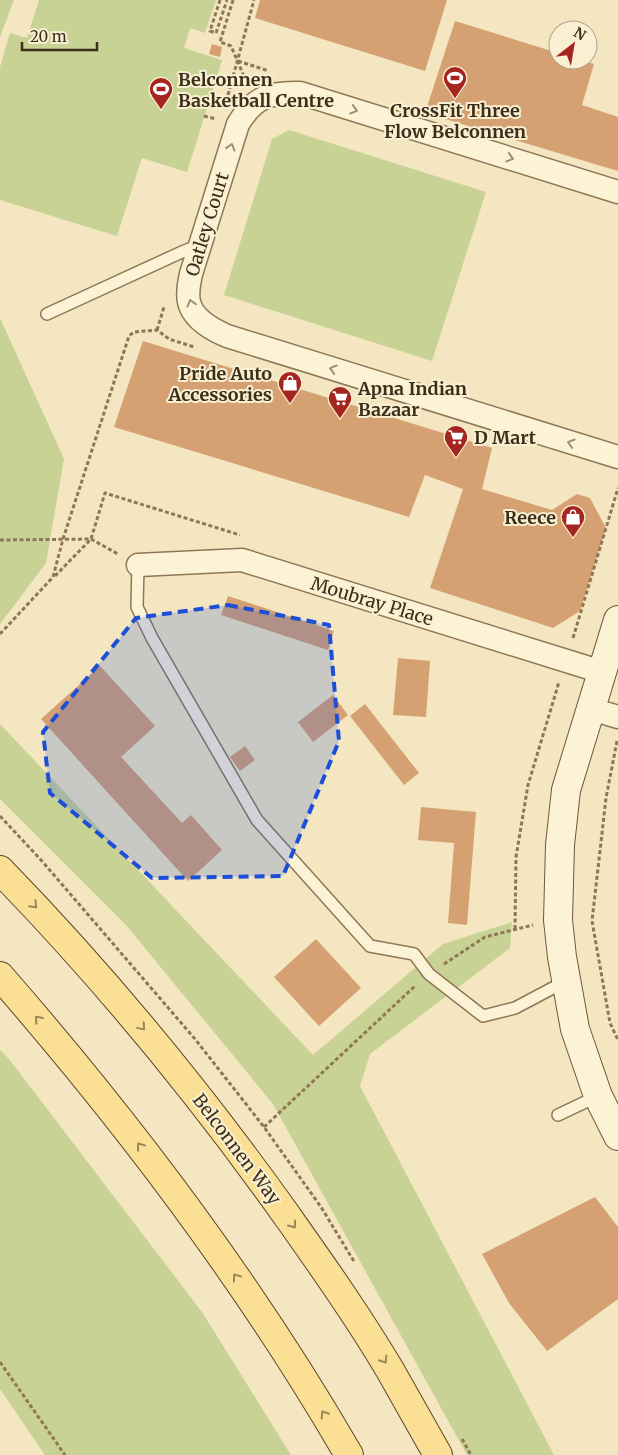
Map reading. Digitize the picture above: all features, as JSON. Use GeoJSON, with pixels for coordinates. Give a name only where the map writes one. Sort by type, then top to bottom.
{"type":"FeatureCollection","features":[{"type":"Feature","properties":{"kind":"main road","name":"Belconnen Way"},"geometry":{"type":"LineString","coordinates":[[0,870],[45,916],[121,1002],[185,1078],[240,1150],[321,1264],[389,1368],[438,1455]]}},
{"type":"Feature","properties":{"kind":"main road"},"geometry":{"type":"LineString","coordinates":[[0,976],[112,1110],[186,1208],[238,1280],[349,1455]]}},
{"type":"Feature","properties":{"kind":"street","name":"Oatley Court"},"geometry":{"type":"LineString","coordinates":[[618,192],[300,93],[275,93],[253,103],[238,124],[191,274],[188,290],[189,302],[193,312],[208,326],[224,335],[618,457]]}},
{"type":"Feature","properties":{"kind":"street","name":"Moubray Place"},"geometry":{"type":"LineString","coordinates":[[138,565],[242,560],[602,672]]}},
{"type":"Feature","properties":{"kind":"street"},"geometry":{"type":"LineString","coordinates":[[618,620],[566,790],[560,845],[558,920],[575,1029],[598,1096],[618,1136]]}},
{"type":"Feature","properties":{"kind":"street"},"geometry":{"type":"LineString","coordinates":[[591,709],[618,717]]}},
{"type":"Feature","properties":{"kind":"lane"},"geometry":{"type":"LineString","coordinates":[[47,314],[200,245]]}},
{"type":"Feature","properties":{"kind":"lane"},"geometry":{"type":"LineString","coordinates":[[138,565],[138,607],[152,638],[256,820],[370,946],[414,954],[429,974],[483,1016],[515,1008],[566,981]]}},
{"type":"Feature","properties":{"kind":"lane"},"geometry":{"type":"LineString","coordinates":[[558,1116],[598,1096]]}},
{"type":"Feature","properties":{"kind":"path"},"geometry":{"type":"LineString","coordinates":[[220,0],[210,31],[216,33],[227,0]]}},
{"type":"Feature","properties":{"kind":"path"},"geometry":{"type":"LineString","coordinates":[[233,0],[220,42],[231,46],[238,61]]}},
{"type":"Feature","properties":{"kind":"path"},"geometry":{"type":"LineString","coordinates":[[0,634],[53,578],[63,539],[129,336],[134,332],[157,330]]}},
{"type":"Feature","properties":{"kind":"path"},"geometry":{"type":"LineString","coordinates":[[0,540],[91,539],[138,565]]}},
{"type":"Feature","properties":{"kind":"path"},"geometry":{"type":"LineString","coordinates":[[618,738],[606,798],[592,922],[610,1023],[618,1040]]}},
{"type":"Feature","properties":{"kind":"path"},"geometry":{"type":"LineString","coordinates":[[515,929],[516,857],[528,785]]}},
{"type":"Feature","properties":{"kind":"path"},"geometry":{"type":"LineString","coordinates":[[264,1128],[429,974],[485,938],[515,929],[558,920]]}},
{"type":"Feature","properties":{"kind":"path"},"geometry":{"type":"LineString","coordinates":[[0,1362],[65,1455]]}},
{"type":"Feature","properties":{"kind":"highlighted area"},"geometry":{"type":"Polygon","coordinates":[[[228,605],[329,625],[339,741],[283,876],[152,878],[50,793],[43,732],[136,618],[228,605]]]}},
{"type":"Feature","properties":{"kind":"green space"},"geometry":{"type":"Polygon","coordinates":[[[0,0],[14,0],[0,37],[0,0]]]}},
{"type":"Feature","properties":{"kind":"green space"},"geometry":{"type":"Polygon","coordinates":[[[39,0],[216,0],[205,33],[190,28],[184,48],[222,60],[187,172],[142,158],[117,236],[0,200],[0,67],[10,33],[27,38],[39,0]]]}},
{"type":"Feature","properties":{"kind":"green space"},"geometry":{"type":"Polygon","coordinates":[[[289,130],[486,192],[432,361],[224,295],[272,139],[289,130]]]}},
{"type":"Feature","properties":{"kind":"green space"},"geometry":{"type":"Polygon","coordinates":[[[0,318],[64,459],[46,563],[0,624],[0,318]]]}},
{"type":"Feature","properties":{"kind":"green space"},"geometry":{"type":"Polygon","coordinates":[[[0,724],[313,1055],[443,944],[512,922],[510,948],[370,1054],[360,1086],[554,1455],[467,1455],[273,1104],[126,925],[0,799],[0,724]]]}},
{"type":"Feature","properties":{"kind":"green space"},"geometry":{"type":"Polygon","coordinates":[[[0,1050],[9,1059],[202,1312],[291,1455],[45,1455],[0,1389],[0,1050]]]}},
{"type":"Feature","properties":{"kind":"building"},"geometry":{"type":"Polygon","coordinates":[[[260,0],[447,0],[425,71],[255,18],[260,0]]]}},
{"type":"Feature","properties":{"kind":"building"},"geometry":{"type":"Polygon","coordinates":[[[455,21],[548,50],[548,70],[592,70],[582,105],[618,117],[618,171],[425,113],[455,21]]]}},
{"type":"Feature","properties":{"kind":"building"},"geometry":{"type":"Polygon","coordinates":[[[212,44],[222,47],[220,57],[209,54],[212,44]]]}},
{"type":"Feature","properties":{"kind":"building"},"geometry":{"type":"Polygon","coordinates":[[[143,341],[492,448],[482,489],[552,510],[577,494],[590,498],[606,528],[580,611],[553,628],[430,588],[463,489],[425,475],[409,517],[114,427],[143,341]]]}},
{"type":"Feature","properties":{"kind":"building"},"geometry":{"type":"Polygon","coordinates":[[[228,596],[334,631],[328,650],[221,615],[228,596]]]}},
{"type":"Feature","properties":{"kind":"building"},"geometry":{"type":"Polygon","coordinates":[[[398,658],[430,661],[426,717],[393,715],[398,658]]]}},
{"type":"Feature","properties":{"kind":"building"},"geometry":{"type":"Polygon","coordinates":[[[100,666],[155,726],[121,757],[182,823],[191,815],[222,850],[188,881],[41,719],[100,666]]]}},
{"type":"Feature","properties":{"kind":"building"},"geometry":{"type":"Polygon","coordinates":[[[333,695],[348,715],[313,742],[298,722],[333,695]]]}},
{"type":"Feature","properties":{"kind":"building"},"geometry":{"type":"Polygon","coordinates":[[[365,704],[419,773],[404,785],[350,716],[365,704]]]}},
{"type":"Feature","properties":{"kind":"building"},"geometry":{"type":"Polygon","coordinates":[[[245,746],[255,760],[240,771],[230,757],[245,746]]]}},
{"type":"Feature","properties":{"kind":"building"},"geometry":{"type":"Polygon","coordinates":[[[421,807],[476,812],[467,925],[448,923],[454,843],[418,840],[421,807]]]}},
{"type":"Feature","properties":{"kind":"building"},"geometry":{"type":"Polygon","coordinates":[[[316,939],[361,988],[319,1026],[274,977],[316,939]]]}},
{"type":"Feature","properties":{"kind":"building"},"geometry":{"type":"Polygon","coordinates":[[[595,1197],[618,1227],[618,1299],[547,1351],[509,1303],[482,1254],[595,1197]]]}},
{"type":"Feature","properties":{"kind":"place","name":"CrossFit Three Flow Belconnen"},"geometry":{"type":"Point","coordinates":[455,99]}},
{"type":"Feature","properties":{"kind":"place","name":"Belconnen Basketball Centre"},"geometry":{"type":"Point","coordinates":[161,110]}},
{"type":"Feature","properties":{"kind":"place","name":"Pride Auto Accessories"},"geometry":{"type":"Point","coordinates":[290,404]}},
{"type":"Feature","properties":{"kind":"place","name":"Apna Indian Bazaar"},"geometry":{"type":"Point","coordinates":[340,419]}},
{"type":"Feature","properties":{"kind":"place","name":"D Mart"},"geometry":{"type":"Point","coordinates":[456,458]}},
{"type":"Feature","properties":{"kind":"place","name":"Reece"},"geometry":{"type":"Point","coordinates":[573,538]}}]}
